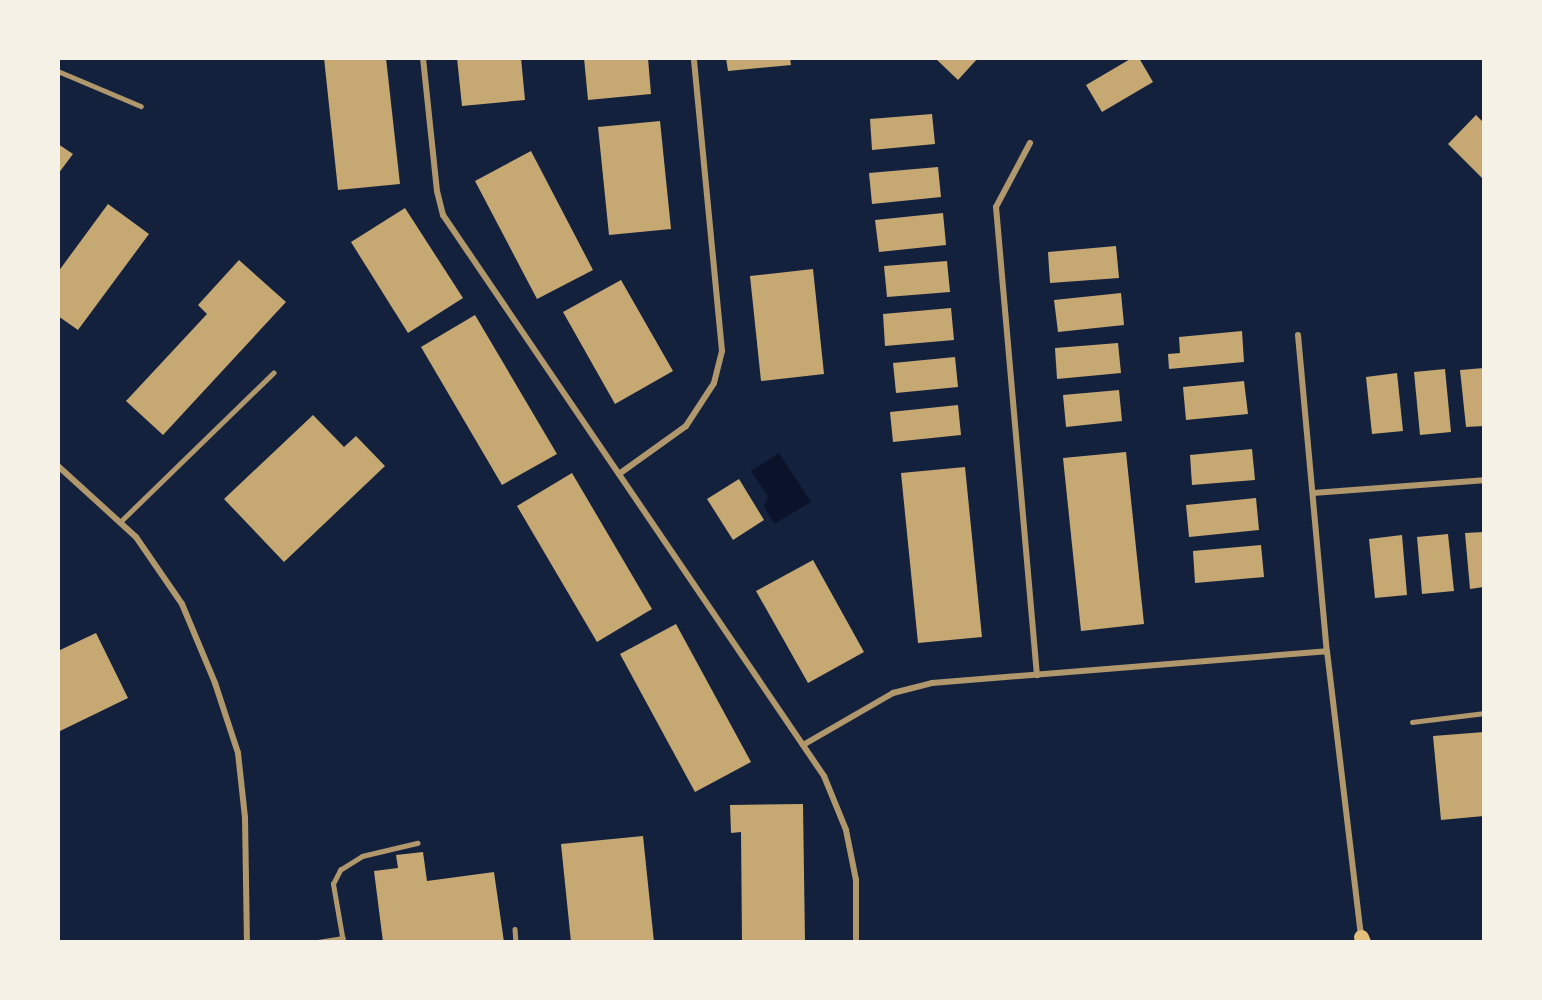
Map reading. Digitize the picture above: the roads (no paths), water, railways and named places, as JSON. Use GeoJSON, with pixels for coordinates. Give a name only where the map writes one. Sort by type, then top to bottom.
{"type":"FeatureCollection","features":[{"type":"Feature","properties":{"kind":"street"},"geometry":{"type":"LineString","coordinates":[[423,58],[437,190],[443,215],[824,776],[846,830],[856,880],[856,942]]}},
{"type":"Feature","properties":{"kind":"street"},"geometry":{"type":"LineString","coordinates":[[619,474],[686,426],[714,383],[722,351],[694,58]]}},
{"type":"Feature","properties":{"kind":"street"},"geometry":{"type":"LineString","coordinates":[[1030,143],[996,207],[1037,675]]}},
{"type":"Feature","properties":{"kind":"street"},"geometry":{"type":"LineString","coordinates":[[1298,335],[1327,651],[1361,940]]}},
{"type":"Feature","properties":{"kind":"street"},"geometry":{"type":"LineString","coordinates":[[58,466],[136,537],[182,604],[215,683],[238,753],[245,818],[247,942]]}},
{"type":"Feature","properties":{"kind":"street"},"geometry":{"type":"LineString","coordinates":[[1313,493],[1484,480]]}},
{"type":"Feature","properties":{"kind":"street"},"geometry":{"type":"LineString","coordinates":[[803,745],[893,693],[932,683],[1327,651]]}},
{"type":"Feature","properties":{"kind":"lane"},"geometry":{"type":"LineString","coordinates":[[58,70],[141,106]]}},
{"type":"Feature","properties":{"kind":"lane"},"geometry":{"type":"LineString","coordinates":[[120,522],[273,373]]}},
{"type":"Feature","properties":{"kind":"lane"},"geometry":{"type":"LineString","coordinates":[[1412,722],[1484,713]]}},
{"type":"Feature","properties":{"kind":"lane"},"geometry":{"type":"LineString","coordinates":[[318,942],[343,940],[333,884],[340,870],[362,856],[417,843]]}},
{"type":"Feature","properties":{"kind":"lane"},"geometry":{"type":"LineString","coordinates":[[515,929],[516,942]]}},
{"type":"Feature","properties":{"kind":"water"},"geometry":{"type":"Polygon","coordinates":[[[779,453],[811,502],[774,524],[764,506],[768,497],[751,471],[779,453]]]}}]}
